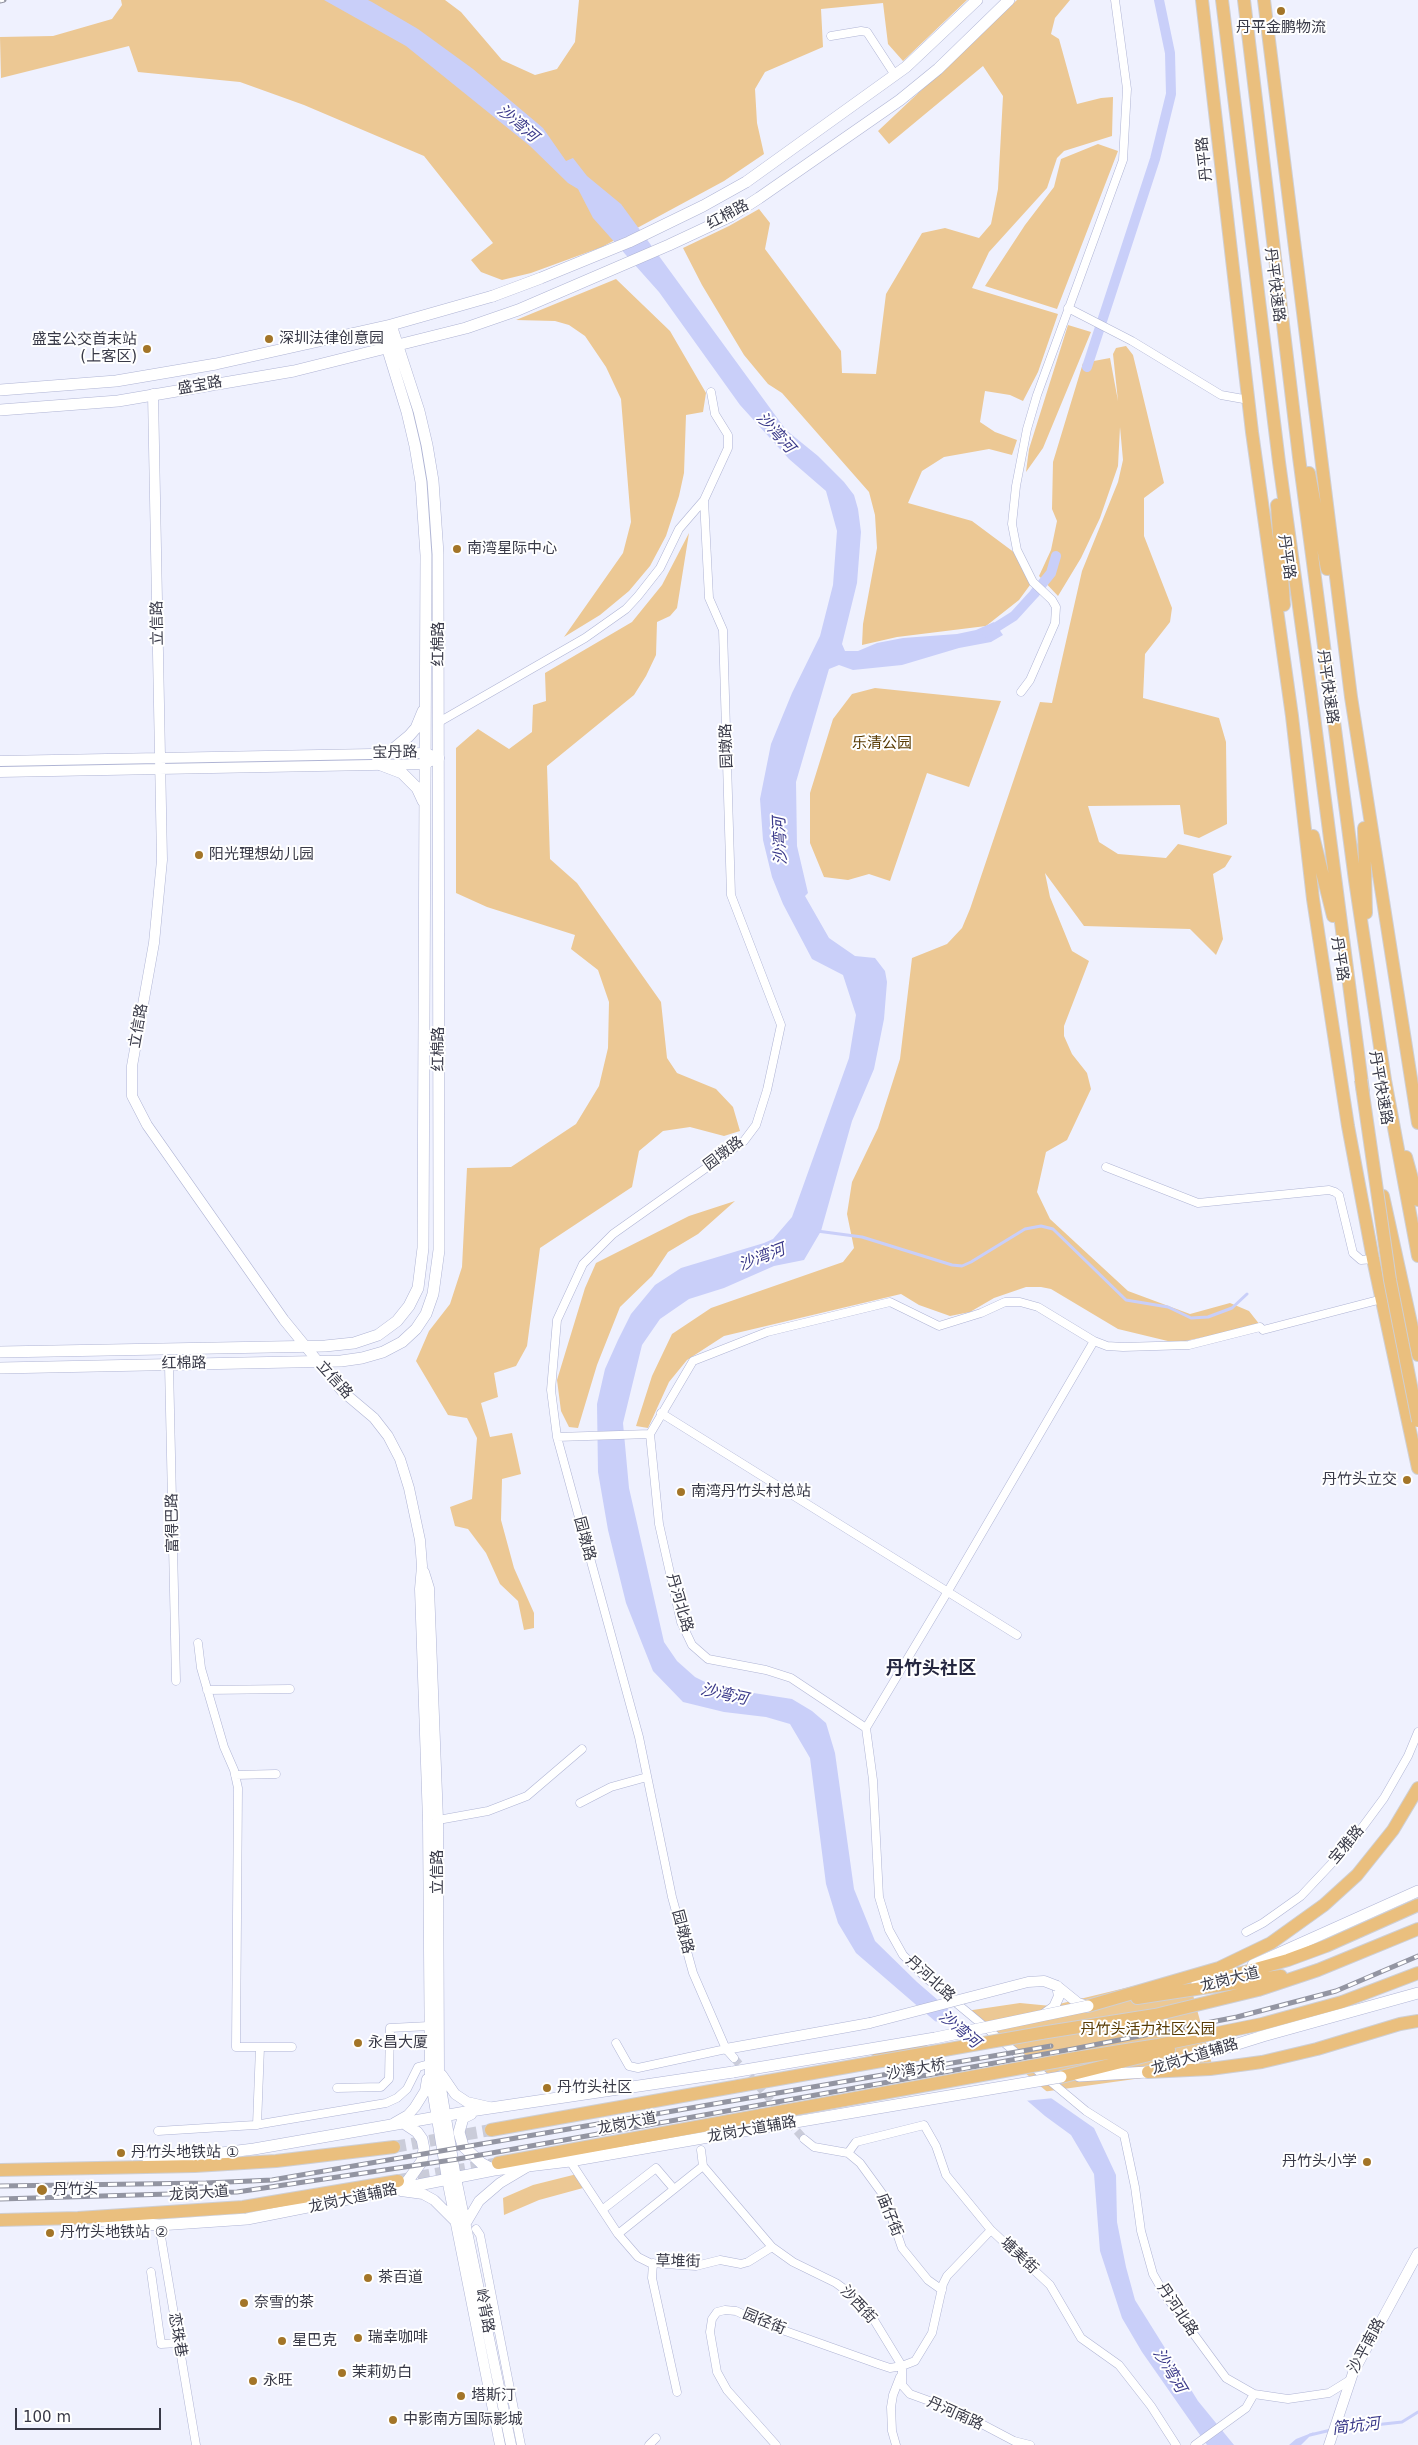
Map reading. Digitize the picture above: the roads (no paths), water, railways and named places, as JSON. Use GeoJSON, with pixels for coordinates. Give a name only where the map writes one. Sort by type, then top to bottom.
{"type":"FeatureCollection","features":[{"type":"Feature","properties":{"kind":"highway","name":"丹平路"},"geometry":{"type":"LineString","coordinates":[[1202,0],[1249,400],[1292,716],[1313,899],[1347,1118],[1373,1259],[1418,1468]]}},
{"type":"Feature","properties":{"kind":"highway","name":"丹平快速路"},"geometry":{"type":"LineString","coordinates":[[1222,0],[1361,1080],[1385,1208],[1418,1355]]}},
{"type":"Feature","properties":{"kind":"highway","name":"丹平快速路"},"geometry":{"type":"LineString","coordinates":[[1244,0],[1287,366],[1368,970],[1385,1080],[1418,1256]]}},
{"type":"Feature","properties":{"kind":"highway"},"geometry":{"type":"LineString","coordinates":[[1264,0],[1351,697],[1417,1117]]}},
{"type":"Feature","properties":{"kind":"highway"},"geometry":{"type":"LineString","coordinates":[[1287,366],[1351,697]]}},
{"type":"Feature","properties":{"kind":"highway"},"geometry":{"type":"LineString","coordinates":[[1270,380],[1292,716]]}},
{"type":"Feature","properties":{"kind":"highway"},"geometry":{"type":"LineString","coordinates":[[1362,772],[1368,970]]}},
{"type":"Feature","properties":{"kind":"highway"},"geometry":{"type":"LineString","coordinates":[[1300,785],[1347,974]]}},
{"type":"Feature","properties":{"kind":"highway"},"geometry":{"type":"LineString","coordinates":[[1361,1080],[1390,1280],[1418,1421]]}},
{"type":"Feature","properties":{"kind":"highway"},"geometry":{"type":"LineString","coordinates":[[1385,1080],[1418,1200]]}},
{"type":"Feature","properties":{"kind":"highway"},"geometry":{"type":"LineString","coordinates":[[1399,1378],[1418,1374]]}},
{"type":"Feature","properties":{"kind":"highway"},"geometry":{"type":"LineString","coordinates":[[1088,2006],[1219,1968],[1244,1958],[1278,1939],[1324,1905],[1356,1875],[1393,1830],[1418,1788]]}},
{"type":"Feature","properties":{"kind":"highway"},"geometry":{"type":"LineString","coordinates":[[1227,1977],[1288,1960],[1326,1946],[1418,1905]]}},
{"type":"Feature","properties":{"kind":"highway","name":"龙岗大道"},"geometry":{"type":"LineString","coordinates":[[1041,2033],[1155,2015],[1258,1990],[1318,1970],[1418,1929]]}},
{"type":"Feature","properties":{"kind":"highway"},"geometry":{"type":"LineString","coordinates":[[1088,2006],[1318,1970]]}},
{"type":"Feature","properties":{"kind":"highway"},"geometry":{"type":"LineString","coordinates":[[1061,2077],[1180,2047],[1213,2034],[1262,2024],[1342,2002],[1418,1973]]}},
{"type":"Feature","properties":{"kind":"highway"},"geometry":{"type":"LineString","coordinates":[[1148,2072],[1210,2069],[1262,2062],[1317,2049],[1400,2024],[1418,2021]]}},
{"type":"Feature","properties":{"kind":"highway","name":"沙湾大桥"},"geometry":{"type":"LineString","coordinates":[[739,2086],[1041,2033]]}},
{"type":"Feature","properties":{"kind":"highway","name":"沙湾大桥"},"geometry":{"type":"LineString","coordinates":[[762,2115],[1213,2034]]}},
{"type":"Feature","properties":{"kind":"highway"},"geometry":{"type":"LineString","coordinates":[[855,2066],[935,2038]]}},
{"type":"Feature","properties":{"kind":"highway","name":"龙岗大道"},"geometry":{"type":"LineString","coordinates":[[490,2130],[739,2086]]}},
{"type":"Feature","properties":{"kind":"highway","name":"龙岗大道"},"geometry":{"type":"LineString","coordinates":[[496,2167],[762,2115]]}},
{"type":"Feature","properties":{"kind":"highway","name":"龙岗大道"},"geometry":{"type":"LineString","coordinates":[[0,2170],[106,2166],[196,2166],[276,2161],[394,2147]]}},
{"type":"Feature","properties":{"kind":"highway","name":"龙岗大道"},"geometry":{"type":"LineString","coordinates":[[0,2220],[78,2218],[243,2207],[397,2187]]}},
{"type":"Feature","properties":{"kind":"main road","name":"红棉路"},"geometry":{"type":"LineString","coordinates":[[391,325],[493,296],[541,278],[629,242],[746,182],[895,75],[977,0]]}},
{"type":"Feature","properties":{"kind":"main road","name":"红棉路"},"geometry":{"type":"LineString","coordinates":[[392,346],[466,328],[501,316],[669,245],[730,216],[900,100],[938,69],[1009,0]]}},
{"type":"Feature","properties":{"kind":"main road"},"geometry":{"type":"LineString","coordinates":[[391,325],[392,346]]}},
{"type":"Feature","properties":{"kind":"main road","name":"盛宝路"},"geometry":{"type":"LineString","coordinates":[[0,390],[116,381],[199,367],[391,325]]}},
{"type":"Feature","properties":{"kind":"main road","name":"红棉路"},"geometry":{"type":"LineString","coordinates":[[0,1352],[305,1346],[354,1343],[378,1335],[397,1321],[409,1306],[418,1288],[423,1248],[426,555],[421,482],[392,346]]}},
{"type":"Feature","properties":{"kind":"main road","name":"红棉路"},"geometry":{"type":"LineString","coordinates":[[0,1368],[318,1362],[362,1358],[384,1352],[402,1342],[416,1329],[426,1314],[433,1294],[439,1250],[438,554],[433,481],[419,410],[392,346]]}},
{"type":"Feature","properties":{"kind":"main road","name":"盛宝路"},"geometry":{"type":"LineString","coordinates":[[0,410],[62,407],[294,371],[392,346]]}},
{"type":"Feature","properties":{"kind":"main road"},"geometry":{"type":"LineString","coordinates":[[425,702],[421,716],[409,736],[381,759],[410,780],[417,788],[425,808]]}},
{"type":"Feature","properties":{"kind":"main road"},"geometry":{"type":"LineString","coordinates":[[106,2166],[245,2150],[441,2118],[477,2110],[733,2072],[935,2038],[1227,1977],[1418,1891]]}},
{"type":"Feature","properties":{"kind":"main road","name":"龙岗大道辅路"},"geometry":{"type":"LineString","coordinates":[[78,2218],[159,2225],[247,2219],[397,2187],[451,2178],[496,2167],[529,2166],[570,2160],[1061,2077],[1148,2072],[1263,2036],[1418,1994]]}},
{"type":"Feature","properties":{"kind":"main road"},"geometry":{"type":"LineString","coordinates":[[477,2110],[463,2118],[459,2132],[462,2146],[481,2164],[496,2167]]}},
{"type":"Feature","properties":{"kind":"main road"},"geometry":{"type":"LineString","coordinates":[[397,2187],[422,2161],[424,2149],[422,2139],[417,2132],[405,2124]]}},
{"type":"Feature","properties":{"kind":"street"},"geometry":{"type":"LineString","coordinates":[[1021,692],[1030,680],[1055,623],[1056,607],[1052,600],[1033,582],[1017,550],[1012,524],[1016,486],[1027,430],[1037,395],[1122,160],[1127,89],[1115,0]]}},
{"type":"Feature","properties":{"kind":"street"},"geometry":{"type":"LineString","coordinates":[[831,36],[862,31],[867,32],[895,75]]}},
{"type":"Feature","properties":{"kind":"street"},"geometry":{"type":"LineString","coordinates":[[1068,308],[1132,341],[1220,395],[1249,400]]}},
{"type":"Feature","properties":{"kind":"street"},"geometry":{"type":"LineString","coordinates":[[439,722],[585,638],[626,608],[638,596],[660,568],[679,529],[704,500],[728,448],[728,436],[715,414],[711,392]]}},
{"type":"Feature","properties":{"kind":"street","name":"立信路"},"geometry":{"type":"LineString","coordinates":[[153,394],[162,860],[159,900],[132,1066],[132,1096],[147,1125],[284,1320],[342,1391],[374,1418],[388,1436],[396,1451],[409,1488],[420,1540],[422,1566],[420,1589],[428,1672],[438,1820],[428,2026],[432,2067],[451,2178]]}},
{"type":"Feature","properties":{"kind":"street","name":"园墩路"},"geometry":{"type":"LineString","coordinates":[[704,500],[708,598],[723,630],[731,895],[781,1024],[765,1099],[756,1125],[744,1141],[613,1234],[583,1264],[557,1320],[551,1390],[557,1437],[638,1737],[672,1897],[693,1973],[726,2049],[734,2058]]}},
{"type":"Feature","properties":{"kind":"street","name":"宝丹路"},"geometry":{"type":"LineString","coordinates":[[0,761],[160,758],[381,759]]}},
{"type":"Feature","properties":{"kind":"street","name":"宝丹路"},"geometry":{"type":"LineString","coordinates":[[0,772],[160,769],[439,758]]}},
{"type":"Feature","properties":{"kind":"street"},"geometry":{"type":"LineString","coordinates":[[1106,1167],[1198,1203],[1329,1190],[1335,1192],[1339,1195],[1353,1253],[1361,1260],[1373,1259]]}},
{"type":"Feature","properties":{"kind":"street"},"geometry":{"type":"LineString","coordinates":[[557,1437],[650,1434],[693,1361],[767,1332],[890,1302],[939,1326],[981,1313],[1005,1302],[1020,1302],[1038,1307],[1094,1341],[1107,1346],[1123,1347],[1189,1345],[1260,1328],[1264,1330],[1382,1299]]}},
{"type":"Feature","properties":{"kind":"street"},"geometry":{"type":"LineString","coordinates":[[866,1728],[1094,1341]]}},
{"type":"Feature","properties":{"kind":"street","name":"富得巴路"},"geometry":{"type":"LineString","coordinates":[[169,1365],[176,1680]]}},
{"type":"Feature","properties":{"kind":"street"},"geometry":{"type":"LineString","coordinates":[[661,1413],[1017,1635]]}},
{"type":"Feature","properties":{"kind":"street","name":"丹河北路"},"geometry":{"type":"LineString","coordinates":[[650,1434],[658,1524],[680,1622],[692,1645],[708,1659],[766,1670],[791,1678],[866,1728],[873,1780],[879,1897],[889,1930],[903,1955],[926,1977],[1086,2111],[1124,2135],[1135,2187],[1141,2231],[1153,2274],[1165,2295],[1217,2367],[1235,2384],[1254,2394],[1279,2398],[1303,2398],[1329,2393],[1350,2380]]}},
{"type":"Feature","properties":{"kind":"street"},"geometry":{"type":"LineString","coordinates":[[198,1643],[201,1668],[207,1690],[224,1747],[235,1775],[239,1816],[236,2047],[292,2047]]}},
{"type":"Feature","properties":{"kind":"street","name":"立信路"},"geometry":{"type":"LineString","coordinates":[[428,1672],[434,1880],[432,2067]]}},
{"type":"Feature","properties":{"kind":"street"},"geometry":{"type":"LineString","coordinates":[[207,1690],[290,1689]]}},
{"type":"Feature","properties":{"kind":"street","name":"宝雅路"},"geometry":{"type":"LineString","coordinates":[[1246,1932],[1263,1923],[1301,1896],[1350,1844],[1384,1798],[1418,1732]]}},
{"type":"Feature","properties":{"kind":"street"},"geometry":{"type":"LineString","coordinates":[[438,1820],[488,1811],[527,1796],[582,1749]]}},
{"type":"Feature","properties":{"kind":"street"},"geometry":{"type":"LineString","coordinates":[[235,1775],[276,1774]]}},
{"type":"Feature","properties":{"kind":"street"},"geometry":{"type":"LineString","coordinates":[[580,1803],[611,1787],[647,1777]]}},
{"type":"Feature","properties":{"kind":"street"},"geometry":{"type":"LineString","coordinates":[[616,2043],[629,2066],[638,2068],[726,2049],[870,2023],[1028,1982],[1044,1981],[1057,1986],[1078,2003],[1088,2006]]}},
{"type":"Feature","properties":{"kind":"street"},"geometry":{"type":"LineString","coordinates":[[1043,2015],[1054,2007],[1059,1996],[1057,1986]]}},
{"type":"Feature","properties":{"kind":"street"},"geometry":{"type":"LineString","coordinates":[[337,2088],[381,2087],[389,2079],[390,2028],[428,2026]]}},
{"type":"Feature","properties":{"kind":"street"},"geometry":{"type":"LineString","coordinates":[[257,2124],[260,2047]]}},
{"type":"Feature","properties":{"kind":"street"},"geometry":{"type":"LineString","coordinates":[[158,2131],[257,2124],[386,2103],[397,2098],[407,2088],[418,2067],[432,2067]]}},
{"type":"Feature","properties":{"kind":"street"},"geometry":{"type":"LineString","coordinates":[[432,2067],[460,2098],[482,2106],[500,2107]]}},
{"type":"Feature","properties":{"kind":"street"},"geometry":{"type":"LineString","coordinates":[[378,2128],[396,2122],[415,2107],[425,2091],[432,2067]]}},
{"type":"Feature","properties":{"kind":"street","name":"塘美街"},"geometry":{"type":"LineString","coordinates":[[848,2153],[856,2142],[924,2125],[936,2146],[946,2175],[990,2230],[1050,2285],[1081,2338],[1119,2365],[1176,2445]]}},
{"type":"Feature","properties":{"kind":"street"},"geometry":{"type":"LineString","coordinates":[[804,2139],[814,2147],[848,2153]]}},
{"type":"Feature","properties":{"kind":"street"},"geometry":{"type":"LineString","coordinates":[[618,2234],[703,2166],[701,2150]]}},
{"type":"Feature","properties":{"kind":"street","name":"庙仔街"},"geometry":{"type":"LineString","coordinates":[[848,2153],[860,2163],[884,2196],[902,2248],[928,2280],[942,2290]]}},
{"type":"Feature","properties":{"kind":"street","name":"草堆街"},"geometry":{"type":"LineString","coordinates":[[570,2160],[618,2234],[638,2257],[653,2263],[696,2266],[720,2260],[741,2264],[772,2248]]}},
{"type":"Feature","properties":{"kind":"street"},"geometry":{"type":"LineString","coordinates":[[466,2225],[479,2201],[500,2183],[529,2166]]}},
{"type":"Feature","properties":{"kind":"street","name":"沙西街"},"geometry":{"type":"LineString","coordinates":[[703,2166],[772,2248],[793,2262],[836,2283],[851,2294],[874,2320],[902,2369]]}},
{"type":"Feature","properties":{"kind":"street"},"geometry":{"type":"LineString","coordinates":[[602,2210],[656,2168],[674,2189]]}},
{"type":"Feature","properties":{"kind":"street","name":"岭背路"},"geometry":{"type":"LineString","coordinates":[[451,2178],[466,2225],[490,2366],[500,2445]]}},
{"type":"Feature","properties":{"kind":"street"},"geometry":{"type":"LineString","coordinates":[[397,2187],[423,2194],[434,2200],[480,2235],[522,2445]]}},
{"type":"Feature","properties":{"kind":"street","name":"恋珠巷"},"geometry":{"type":"LineString","coordinates":[[159,2225],[196,2445]]}},
{"type":"Feature","properties":{"kind":"street"},"geometry":{"type":"LineString","coordinates":[[896,2445],[892,2431],[891,2407],[902,2369],[915,2361],[932,2333],[947,2276],[990,2230]]}},
{"type":"Feature","properties":{"kind":"street","name":"沙平南路"},"geometry":{"type":"LineString","coordinates":[[1330,2442],[1350,2380],[1418,2253]]}},
{"type":"Feature","properties":{"kind":"street"},"geometry":{"type":"LineString","coordinates":[[653,2263],[652,2278],[677,2392]]}},
{"type":"Feature","properties":{"kind":"street"},"geometry":{"type":"LineString","coordinates":[[151,2272],[161,2344],[178,2343]]}},
{"type":"Feature","properties":{"kind":"street","name":"园径街"},"geometry":{"type":"LineString","coordinates":[[776,2445],[727,2390],[717,2372],[710,2332],[712,2319],[717,2312],[725,2310],[736,2311],[760,2322],[878,2364],[902,2369]]}},
{"type":"Feature","properties":{"kind":"street","name":"岭背路"},"geometry":{"type":"LineString","coordinates":[[490,2366],[511,2445]]}},
{"type":"Feature","properties":{"kind":"street","name":"丹河南路"},"geometry":{"type":"LineString","coordinates":[[902,2369],[902,2385],[910,2394],[957,2411],[1014,2441],[1030,2445]]}},
{"type":"Feature","properties":{"kind":"street"},"geometry":{"type":"LineString","coordinates":[[1195,2445],[1246,2408],[1254,2394]]}},
{"type":"Feature","properties":{"kind":"street"},"geometry":{"type":"LineString","coordinates":[[649,2445],[656,2438]]}},
{"type":"Feature","properties":{"kind":"water","name":"沙湾河"},"geometry":{"type":"Polygon","coordinates":[[[324,0],[368,0],[372,2],[418,29],[473,69],[543,128],[566,161],[573,158],[587,176],[621,204],[786,430],[818,456],[844,482],[854,495],[861,532],[857,583],[842,644],[845,651],[858,651],[877,643],[903,638],[957,634],[976,630],[994,622],[1003,635],[991,642],[959,648],[902,665],[853,670],[839,665],[829,669],[796,782],[797,846],[808,893],[805,896],[829,938],[855,956],[875,958],[885,971],[887,982],[884,1019],[874,1069],[852,1121],[821,1231],[804,1260],[774,1266],[724,1288],[689,1299],[660,1319],[642,1345],[623,1423],[629,1488],[664,1642],[677,1661],[695,1677],[715,1687],[792,1699],[812,1711],[826,1723],[835,1753],[854,1889],[875,1941],[917,1982],[1051,2098],[1094,2128],[1116,2175],[1117,2222],[1135,2300],[1198,2401],[1234,2445],[1207,2445],[1142,2352],[1122,2318],[1100,2251],[1094,2174],[1071,2135],[1045,2116],[856,1953],[838,1923],[826,1884],[810,1758],[790,1724],[766,1717],[724,1712],[683,1702],[653,1671],[626,1603],[608,1530],[598,1472],[597,1404],[605,1369],[631,1314],[655,1285],[681,1268],[773,1239],[792,1217],[849,1058],[856,1015],[843,975],[812,959],[783,904],[772,877],[763,840],[760,799],[771,744],[792,693],[820,636],[833,585],[837,531],[826,491],[789,459],[740,405],[659,292],[593,218],[578,189],[568,183],[530,146],[406,46],[324,0]]]}},
{"type":"Feature","properties":{"kind":"water"},"geometry":{"type":"Polygon","coordinates":[[[1314,2432],[1301,2445],[1289,2445],[1296,2439],[1314,2432]]]}},
{"type":"Feature","properties":{"kind":"waterway"},"geometry":{"type":"LineString","coordinates":[[1087,367],[1155,159],[1171,94],[1170,53],[1159,0]]}},
{"type":"Feature","properties":{"kind":"waterway"},"geometry":{"type":"LineString","coordinates":[[987,633],[1014,616],[1034,594],[1051,573],[1056,556]]}},
{"type":"Feature","properties":{"kind":"waterway"},"geometry":{"type":"LineString","coordinates":[[817,1231],[862,1237],[952,1265],[962,1266],[1025,1229],[1041,1226],[1053,1229],[1126,1300],[1168,1307],[1191,1318],[1208,1317],[1232,1308],[1247,1294]]}},
{"type":"Feature","properties":{"kind":"waterway","name":"简坑河"},"geometry":{"type":"LineString","coordinates":[[1337,2429],[1402,2422],[1418,2412]]}},
{"type":"Feature","properties":{"kind":"waterway","name":"简坑河"},"geometry":{"type":"LineString","coordinates":[[1310,2435],[1331,2430]]}},
{"type":"Feature","properties":{"kind":"tunnel"},"geometry":{"type":"LineString","coordinates":[[734,2058],[782,2113]]}},
{"type":"Feature","properties":{"kind":"tunnel"},"geometry":{"type":"LineString","coordinates":[[789,2122],[804,2139]]}},
{"type":"Feature","properties":{"kind":"tunnel"},"geometry":{"type":"LineString","coordinates":[[394,2147],[491,2130]]}},
{"type":"Feature","properties":{"kind":"tunnel"},"geometry":{"type":"LineString","coordinates":[[400,2180],[494,2164]]}},
{"type":"Feature","properties":{"kind":"railway"},"geometry":{"type":"LineString","coordinates":[[0,1],[4,0]]}},
{"type":"Feature","properties":{"kind":"railway"},"geometry":{"type":"LineString","coordinates":[[0,2199],[237,2192],[458,2159],[1073,2049],[1237,2017],[1336,1991],[1418,1956]]}},
{"type":"Feature","properties":{"kind":"railway"},"geometry":{"type":"LineString","coordinates":[[0,2186],[206,2183],[272,2180],[1051,2046]]}},
{"type":"Feature","properties":{"kind":"place","name":"丹平金鹏物流"},"geometry":{"type":"Point","coordinates":[1281,11]}},
{"type":"Feature","properties":{"kind":"place","name":"深圳法律创意园"},"geometry":{"type":"Point","coordinates":[269,339]}},
{"type":"Feature","properties":{"kind":"place","name":"盛宝公交首末站 (上客区)"},"geometry":{"type":"Point","coordinates":[147,349]}},
{"type":"Feature","properties":{"kind":"place","name":"南湾星际中心"},"geometry":{"type":"Point","coordinates":[457,549]}},
{"type":"Feature","properties":{"kind":"place","name":"阳光理想幼儿园"},"geometry":{"type":"Point","coordinates":[199,855]}},
{"type":"Feature","properties":{"kind":"place","name":"丹竹头立交"},"geometry":{"type":"Point","coordinates":[1407,1480]}},
{"type":"Feature","properties":{"kind":"place","name":"南湾丹竹头村总站"},"geometry":{"type":"Point","coordinates":[681,1492]}},
{"type":"Feature","properties":{"kind":"place","name":"永昌大厦"},"geometry":{"type":"Point","coordinates":[358,2043]}},
{"type":"Feature","properties":{"kind":"place","name":"丹竹头社区"},"geometry":{"type":"Point","coordinates":[547,2088]}},
{"type":"Feature","properties":{"kind":"place","name":"丹竹头地铁站 ①"},"geometry":{"type":"Point","coordinates":[121,2153]}},
{"type":"Feature","properties":{"kind":"place","name":"丹竹头小学"},"geometry":{"type":"Point","coordinates":[1367,2162]}},
{"type":"Feature","properties":{"kind":"place","name":"丹竹头"},"geometry":{"type":"Point","coordinates":[42,2190]}},
{"type":"Feature","properties":{"kind":"place","name":"丹竹头地铁站 ②"},"geometry":{"type":"Point","coordinates":[50,2233]}},
{"type":"Feature","properties":{"kind":"place","name":"茶百道"},"geometry":{"type":"Point","coordinates":[368,2278]}},
{"type":"Feature","properties":{"kind":"place","name":"奈雪的茶"},"geometry":{"type":"Point","coordinates":[244,2303]}},
{"type":"Feature","properties":{"kind":"place","name":"瑞幸咖啡"},"geometry":{"type":"Point","coordinates":[358,2338]}},
{"type":"Feature","properties":{"kind":"place","name":"星巴克"},"geometry":{"type":"Point","coordinates":[282,2341]}},
{"type":"Feature","properties":{"kind":"place","name":"茉莉奶白"},"geometry":{"type":"Point","coordinates":[342,2373]}},
{"type":"Feature","properties":{"kind":"place","name":"永旺"},"geometry":{"type":"Point","coordinates":[253,2381]}},
{"type":"Feature","properties":{"kind":"place","name":"塔斯汀"},"geometry":{"type":"Point","coordinates":[461,2396]}},
{"type":"Feature","properties":{"kind":"place","name":"中影南方国际影城"},"geometry":{"type":"Point","coordinates":[393,2420]}},
{"type":"Feature","properties":{"kind":"district","name":"丹竹头社区"},"geometry":{"type":"Point","coordinates":[931,1669]}},
{"type":"Feature","properties":{"kind":"park label","name":"乐清公园"},"geometry":{"type":"Point","coordinates":[882,744]}},
{"type":"Feature","properties":{"kind":"park label","name":"丹竹头活力社区公园"},"geometry":{"type":"Point","coordinates":[1148,2030]}}]}
